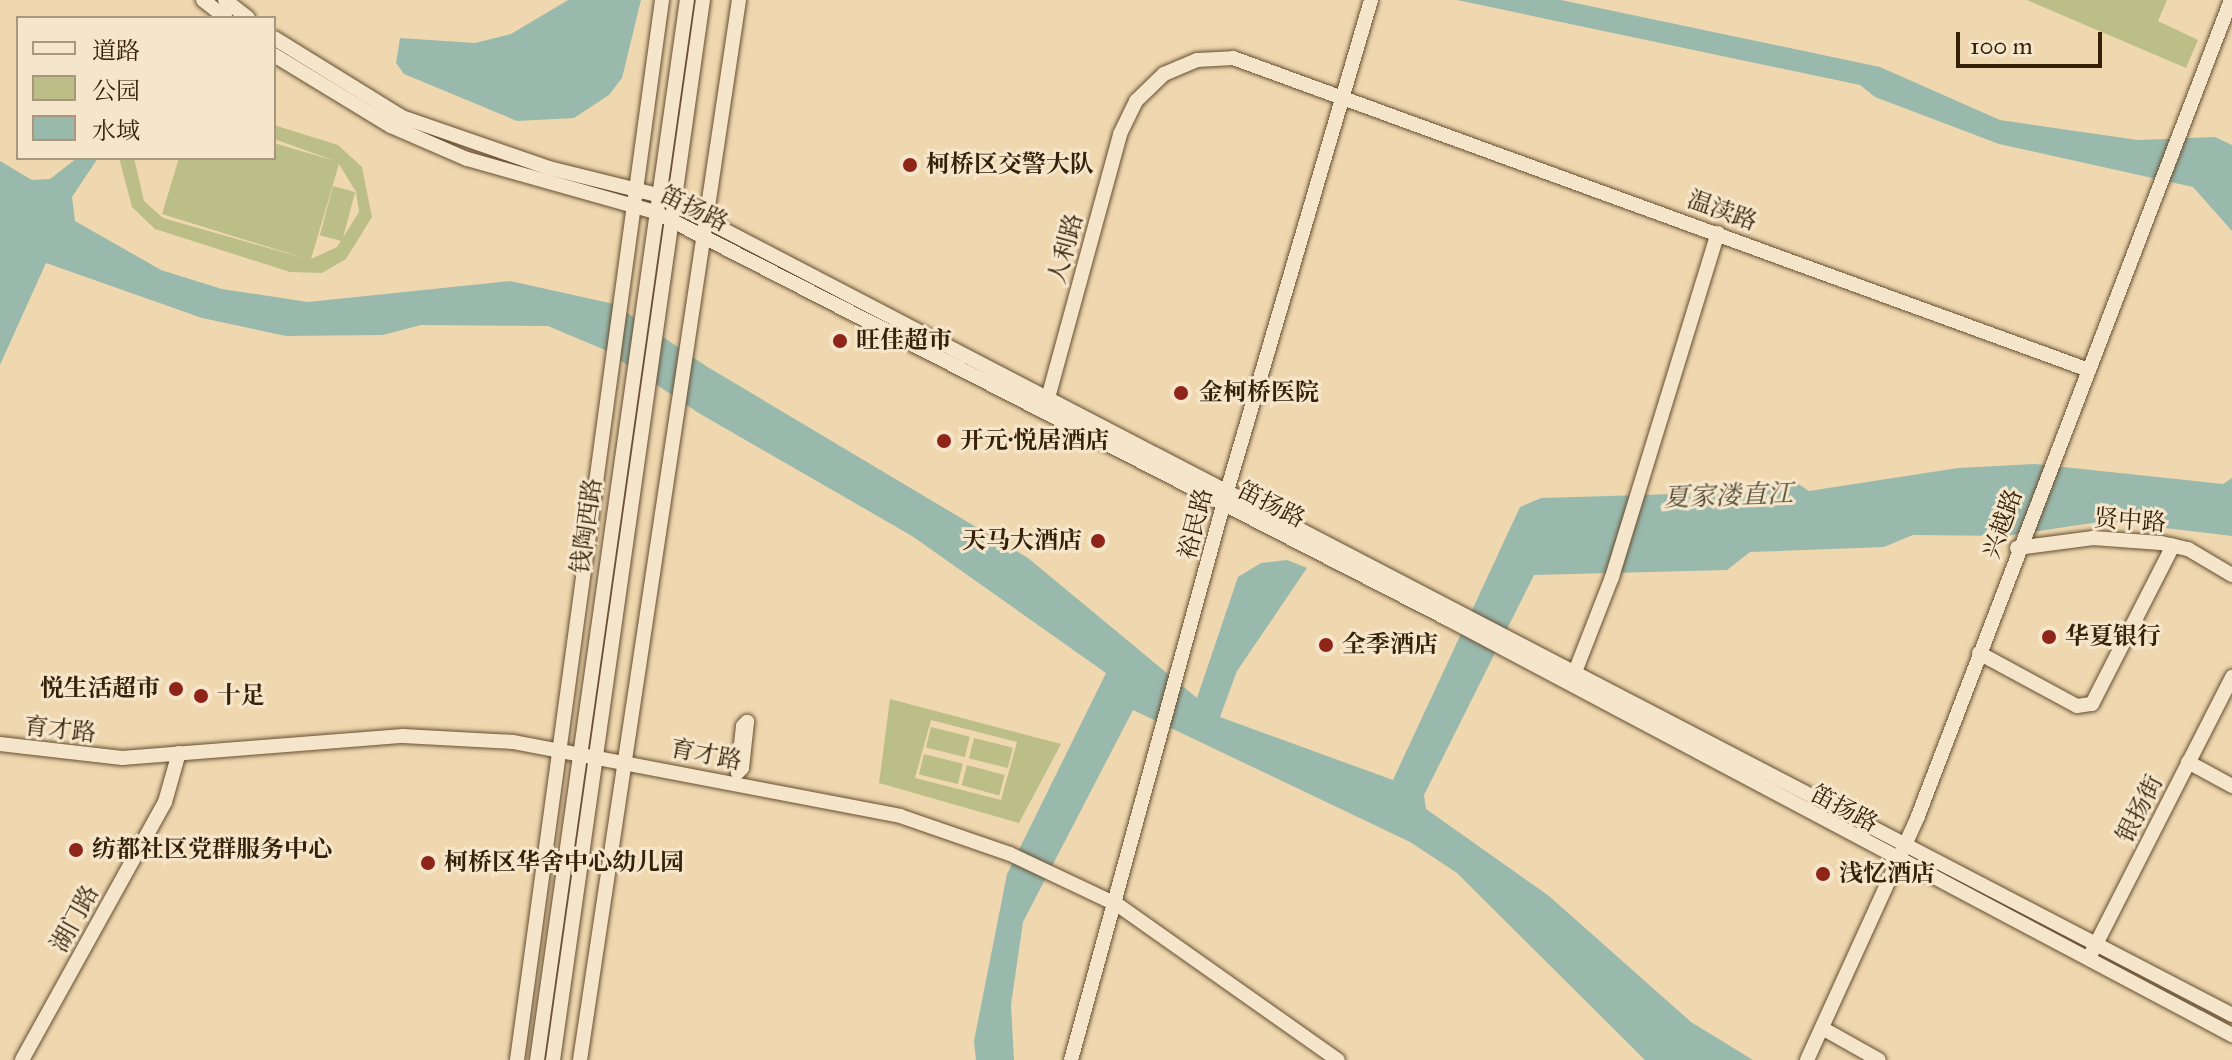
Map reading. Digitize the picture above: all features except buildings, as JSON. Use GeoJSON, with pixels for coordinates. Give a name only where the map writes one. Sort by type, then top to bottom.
{"type":"FeatureCollection","features":[{"type":"Feature","properties":{"kind":"street"},"geometry":{"type":"LineString","coordinates":[[203,0],[223,16]]}},
{"type":"Feature","properties":{"kind":"street"},"geometry":{"type":"LineString","coordinates":[[225,0],[245,16]]}},
{"type":"Feature","properties":{"kind":"street"},"geometry":{"type":"LineString","coordinates":[[517,1060],[609,362],[662,0]]}},
{"type":"Feature","properties":{"kind":"street","name":"钱陶西路"},"geometry":{"type":"LineString","coordinates":[[553,1060],[584,754],[630,383],[687,0]]}},
{"type":"Feature","properties":{"kind":"street"},"geometry":{"type":"LineString","coordinates":[[670,220],[703,0]]}},
{"type":"Feature","properties":{"kind":"street"},"geometry":{"type":"LineString","coordinates":[[580,1060],[623,762],[709,222],[739,0]]}},
{"type":"Feature","properties":{"kind":"street","name":"裕民路"},"geometry":{"type":"LineString","coordinates":[[1071,1060],[1118,905],[1190,644],[1225,498],[1371,0]]}},
{"type":"Feature","properties":{"kind":"street","name":"兴越路"},"geometry":{"type":"LineString","coordinates":[[1807,1060],[1907,841],[2054,451],[2231,0]]}},
{"type":"Feature","properties":{"kind":"street","name":"笛扬路"},"geometry":{"type":"LineString","coordinates":[[276,39],[402,117],[549,168],[657,195],[1048,398],[1225,498]]}},
{"type":"Feature","properties":{"kind":"street","name":"笛扬路"},"geometry":{"type":"LineString","coordinates":[[276,56],[391,126],[467,159],[655,212],[1450,614],[1898,863],[2232,1035]]}},
{"type":"Feature","properties":{"kind":"street","name":"人利路"},"geometry":{"type":"LineString","coordinates":[[1048,398],[1120,134],[1136,101],[1164,74],[1197,60],[1233,58],[1343,94]]}},
{"type":"Feature","properties":{"kind":"street","name":"温渎路"},"geometry":{"type":"LineString","coordinates":[[1343,94],[2086,369]]}},
{"type":"Feature","properties":{"kind":"street","name":"钱陶西路"},"geometry":{"type":"LineString","coordinates":[[537,1060],[670,220]]}},
{"type":"Feature","properties":{"kind":"street"},"geometry":{"type":"LineString","coordinates":[[1575,672],[1612,577],[1718,233]]}},
{"type":"Feature","properties":{"kind":"street","name":"贤中路"},"geometry":{"type":"LineString","coordinates":[[2019,544],[2093,538],[2173,546],[2232,575]]}},
{"type":"Feature","properties":{"kind":"street"},"geometry":{"type":"LineString","coordinates":[[1979,653],[2077,706],[2092,704],[2173,546]]}},
{"type":"Feature","properties":{"kind":"street","name":"笛扬路"},"geometry":{"type":"LineString","coordinates":[[1504,643],[1575,672],[1907,841],[2096,945],[2232,1015]]}},
{"type":"Feature","properties":{"kind":"street","name":"银扬街"},"geometry":{"type":"LineString","coordinates":[[2088,960],[2232,677]]}},
{"type":"Feature","properties":{"kind":"street","name":"育才路"},"geometry":{"type":"LineString","coordinates":[[0,744],[122,758],[403,736],[559,750],[736,778],[900,816],[1010,854],[1118,905],[1338,1060]]}},
{"type":"Feature","properties":{"kind":"street","name":"湖门路"},"geometry":{"type":"LineString","coordinates":[[22,1060],[165,802],[179,753]]}},
{"type":"Feature","properties":{"kind":"street"},"geometry":{"type":"LineString","coordinates":[[2188,762],[2232,786]]}},
{"type":"Feature","properties":{"kind":"street"},"geometry":{"type":"LineString","coordinates":[[1822,1028],[1879,1060]]}},
{"type":"Feature","properties":{"kind":"green space"},"geometry":{"type":"Polygon","coordinates":[[[2027,0],[2167,0],[2158,21],[2198,40],[2186,68],[2027,0]]]}},
{"type":"Feature","properties":{"kind":"green space"},"geometry":{"type":"Polygon","coordinates":[[[276,126],[338,145],[362,167],[372,217],[346,259],[322,273],[290,272],[155,229],[132,207],[120,160],[134,160],[144,201],[163,218],[307,259],[162,214],[178,160],[276,160],[276,144],[335,161],[276,140],[276,126]],[[339,164],[311,259],[337,247],[359,212],[356,192],[339,164]]]}},
{"type":"Feature","properties":{"kind":"green space"},"geometry":{"type":"Polygon","coordinates":[[[333,186],[355,192],[342,241],[320,235],[333,186]]]}},
{"type":"Feature","properties":{"kind":"green space"},"geometry":{"type":"Polygon","coordinates":[[[890,699],[1061,744],[1019,823],[879,783],[890,699]],[[931,720],[915,778],[1001,800],[1017,742],[931,720]]]}},
{"type":"Feature","properties":{"kind":"green space"},"geometry":{"type":"Polygon","coordinates":[[[931,727],[970,737],[965,757],[926,747],[931,727]]]}},
{"type":"Feature","properties":{"kind":"green space"},"geometry":{"type":"Polygon","coordinates":[[[974,738],[1013,748],[1008,768],[969,758],[974,738]]]}},
{"type":"Feature","properties":{"kind":"green space"},"geometry":{"type":"Polygon","coordinates":[[[924,754],[963,764],[958,784],[919,774],[924,754]]]}},
{"type":"Feature","properties":{"kind":"green space"},"geometry":{"type":"Polygon","coordinates":[[[967,765],[1005,775],[999,795],[962,785],[967,765]]]}},
{"type":"Feature","properties":{"kind":"water"},"geometry":{"type":"Polygon","coordinates":[[[568,0],[641,0],[622,78],[609,95],[574,118],[517,121],[404,74],[396,63],[400,38],[475,43],[511,34],[568,0]]]}},
{"type":"Feature","properties":{"kind":"water"},"geometry":{"type":"Polygon","coordinates":[[[1457,0],[1561,0],[1880,67],[2000,120],[2138,140],[2215,137],[2232,145],[2232,231],[2193,187],[1999,144],[1875,97],[1860,85],[1457,0]]]}},
{"type":"Feature","properties":{"kind":"water","name":"夏家溇直江"},"geometry":{"type":"Polygon","coordinates":[[[74,160],[97,160],[72,197],[75,221],[161,270],[222,289],[308,302],[510,281],[614,304],[706,366],[1028,558],[1197,698],[1238,577],[1261,563],[1287,560],[1307,568],[1237,671],[1220,717],[1393,780],[1520,507],[1541,498],[1742,492],[1797,483],[1809,491],[1958,468],[2035,464],[2223,484],[2232,478],[2232,536],[2106,521],[2006,536],[1913,535],[1884,547],[1750,552],[1727,570],[1534,575],[1424,795],[1426,809],[1549,896],[1691,1022],[1753,1060],[1645,1060],[1457,873],[1410,842],[1133,710],[1023,922],[1011,1005],[1014,1060],[976,1060],[974,1041],[1007,874],[1106,673],[912,536],[697,412],[605,350],[548,326],[421,325],[383,335],[286,336],[202,318],[46,263],[0,365],[0,161],[32,180],[50,179],[74,160]]]}},
{"type":"Feature","properties":{"kind":"place","name":"柯桥区交警大队"},"geometry":{"type":"Point","coordinates":[910,165]}},
{"type":"Feature","properties":{"kind":"place","name":"旺佳超市"},"geometry":{"type":"Point","coordinates":[840,341]}},
{"type":"Feature","properties":{"kind":"place","name":"金柯桥医院"},"geometry":{"type":"Point","coordinates":[1181,393]}},
{"type":"Feature","properties":{"kind":"place","name":"开元·悦居酒店"},"geometry":{"type":"Point","coordinates":[944,441]}},
{"type":"Feature","properties":{"kind":"place","name":"天马大酒店"},"geometry":{"type":"Point","coordinates":[1098,541]}},
{"type":"Feature","properties":{"kind":"place","name":"华夏银行"},"geometry":{"type":"Point","coordinates":[2049,637]}},
{"type":"Feature","properties":{"kind":"place","name":"全季酒店"},"geometry":{"type":"Point","coordinates":[1326,645]}},
{"type":"Feature","properties":{"kind":"place","name":"悦生活超市"},"geometry":{"type":"Point","coordinates":[176,689]}},
{"type":"Feature","properties":{"kind":"place","name":"十足"},"geometry":{"type":"Point","coordinates":[201,696]}},
{"type":"Feature","properties":{"kind":"place","name":"纺都社区党群服务中心"},"geometry":{"type":"Point","coordinates":[76,850]}},
{"type":"Feature","properties":{"kind":"place","name":"柯桥区华舍中心幼儿园"},"geometry":{"type":"Point","coordinates":[428,863]}},
{"type":"Feature","properties":{"kind":"place","name":"浅忆酒店"},"geometry":{"type":"Point","coordinates":[1823,874]}}]}
